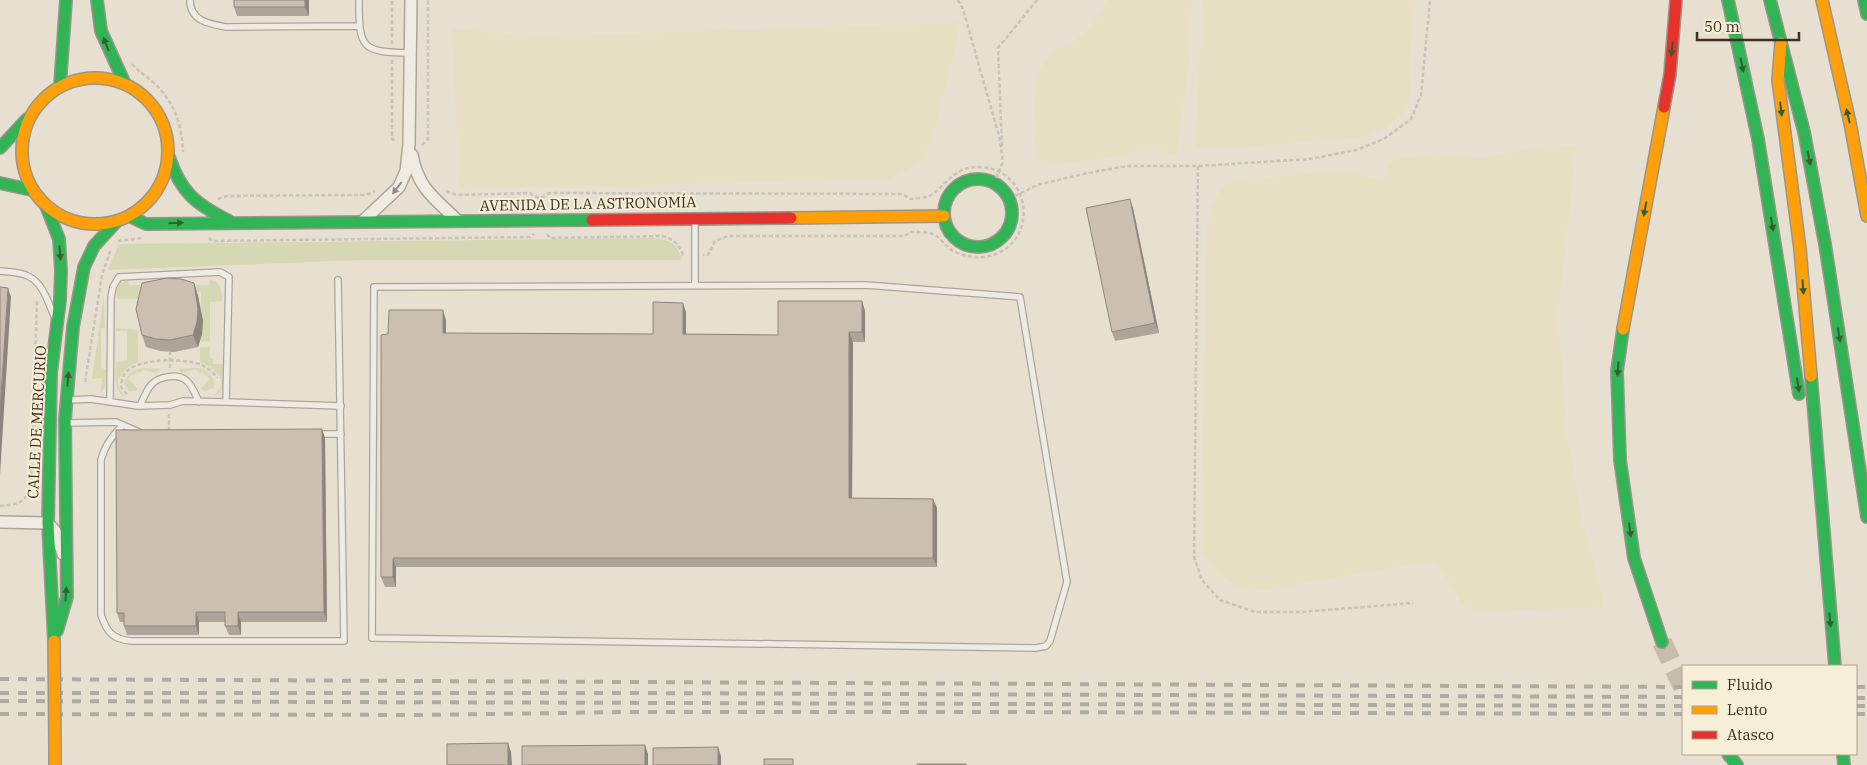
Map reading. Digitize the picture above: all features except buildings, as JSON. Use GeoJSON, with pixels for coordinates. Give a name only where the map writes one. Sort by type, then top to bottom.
{"type":"FeatureCollection","features":[{"type":"Feature","properties":{"kind":"main road"},"geometry":{"type":"LineString","coordinates":[[60,86],[66,0]]}},
{"type":"Feature","properties":{"kind":"main road"},"geometry":{"type":"LineString","coordinates":[[97,0],[101,31],[125,84]]}},
{"type":"Feature","properties":{"kind":"main road"},"geometry":{"type":"LineString","coordinates":[[1662,642],[1634,558],[1620,460],[1617,371],[1627,300],[1670,74],[1676,0]]}},
{"type":"Feature","properties":{"kind":"main road"},"geometry":{"type":"LineString","coordinates":[[1728,0],[1758,139],[1801,403]]}},
{"type":"Feature","properties":{"kind":"main road"},"geometry":{"type":"LineString","coordinates":[[1770,0],[1804,132],[1826,244],[1867,517]]}},
{"type":"Feature","properties":{"kind":"main road"},"geometry":{"type":"LineString","coordinates":[[1822,0],[1850,123],[1867,216]]}},
{"type":"Feature","properties":{"kind":"main road"},"geometry":{"type":"LineString","coordinates":[[1864,0],[1867,14]]}},
{"type":"Feature","properties":{"kind":"main road"},"geometry":{"type":"LineString","coordinates":[[1780,43],[1778,80],[1800,249],[1835,665]]}},
{"type":"Feature","properties":{"kind":"main road"},"geometry":{"type":"LineString","coordinates":[[0,148],[45,97],[60,86],[83,78],[104,78],[125,84],[148,100],[160,116],[167,134],[169,155],[165,175],[154,195],[142,208],[117,222],[92,224],[68,219],[46,206],[32,190],[23,165],[22,139],[31,114]]}},
{"type":"Feature","properties":{"kind":"main road","name":"AVENIDA DE LA ASTRONOMÍA"},"geometry":{"type":"LineString","coordinates":[[169,155],[175,177],[188,196],[204,209],[233,222]]}},
{"type":"Feature","properties":{"kind":"main road"},"geometry":{"type":"LineString","coordinates":[[997,177],[1009,199],[1012,208],[1012,218],[1009,227],[1004,236],[987,246],[978,247],[959,241],[947,226],[944,209],[949,195],[959,184],[973,179],[988,180],[997,177]]}},
{"type":"Feature","properties":{"kind":"main road"},"geometry":{"type":"LineString","coordinates":[[0,183],[32,190]]}},
{"type":"Feature","properties":{"kind":"main road","name":"CALLE DE MERCURIO"},"geometry":{"type":"LineString","coordinates":[[46,206],[59,239],[61,270],[51,373],[48,523],[54,641],[55,765]]}},
{"type":"Feature","properties":{"kind":"main road","name":"AVENIDA DE LA ASTRONOMÍA"},"geometry":{"type":"LineString","coordinates":[[129,216],[146,224],[944,216]]}},
{"type":"Feature","properties":{"kind":"main road","name":"CALLE DE MERCURIO"},"geometry":{"type":"LineString","coordinates":[[54,641],[67,597],[65,423],[73,327],[84,267],[94,246],[117,222]]}},
{"type":"Feature","properties":{"kind":"main road"},"geometry":{"type":"LineString","coordinates":[[1803,422],[1826,574]]}},
{"type":"Feature","properties":{"kind":"main road"},"geometry":{"type":"LineString","coordinates":[[1729,755],[1737,765]]}},
{"type":"Feature","properties":{"kind":"street"},"geometry":{"type":"LineString","coordinates":[[363,221],[400,187],[406,170],[404,143],[411,53],[411,0]]}},
{"type":"Feature","properties":{"kind":"street"},"geometry":{"type":"LineString","coordinates":[[404,143],[415,172],[424,188],[457,220]]}},
{"type":"Feature","properties":{"kind":"street"},"geometry":{"type":"LineString","coordinates":[[48,523],[59,504],[66,484]]}},
{"type":"Feature","properties":{"kind":"street"},"geometry":{"type":"LineString","coordinates":[[0,522],[48,523],[55,531],[66,563]]}},
{"type":"Feature","properties":{"kind":"lane"},"geometry":{"type":"LineString","coordinates":[[190,0],[195,17],[207,23],[226,27],[359,26]]}},
{"type":"Feature","properties":{"kind":"lane"},"geometry":{"type":"LineString","coordinates":[[359,0],[360,37],[368,47],[376,50],[411,53]]}},
{"type":"Feature","properties":{"kind":"lane"},"geometry":{"type":"LineString","coordinates":[[695,218],[695,286]]}},
{"type":"Feature","properties":{"kind":"lane"},"geometry":{"type":"LineString","coordinates":[[0,271],[28,276],[36,281],[44,292],[57,325]]}},
{"type":"Feature","properties":{"kind":"lane"},"geometry":{"type":"LineString","coordinates":[[110,402],[111,298],[113,287],[119,277],[220,272],[228,276],[226,402]]}},
{"type":"Feature","properties":{"kind":"lane"},"geometry":{"type":"LineString","coordinates":[[123,425],[110,438],[104,449],[102,460],[101,615],[106,628],[112,636],[131,641],[344,641],[338,280]]}},
{"type":"Feature","properties":{"kind":"lane"},"geometry":{"type":"LineString","coordinates":[[866,285],[1020,297],[1067,582],[1050,640],[1046,646],[1036,648],[372,638],[374,288],[695,286],[866,285]]}},
{"type":"Feature","properties":{"kind":"lane"},"geometry":{"type":"LineString","coordinates":[[140,406],[152,384],[161,378],[170,376],[180,377],[188,382],[199,402]]}},
{"type":"Feature","properties":{"kind":"lane"},"geometry":{"type":"LineString","coordinates":[[66,400],[91,400],[140,406],[170,405],[183,401],[341,406]]}},
{"type":"Feature","properties":{"kind":"lane"},"geometry":{"type":"LineString","coordinates":[[65,423],[116,422],[142,433]]}},
{"type":"Feature","properties":{"kind":"lane"},"geometry":{"type":"LineString","coordinates":[[313,434],[341,434]]}},
{"type":"Feature","properties":{"kind":"path"},"geometry":{"type":"LineString","coordinates":[[392,0],[392,139],[404,143]]}},
{"type":"Feature","properties":{"kind":"path"},"geometry":{"type":"LineString","coordinates":[[423,153],[422,144],[428,139],[428,0]]}},
{"type":"Feature","properties":{"kind":"path"},"geometry":{"type":"LineString","coordinates":[[958,0],[963,9],[999,136],[1003,162]]}},
{"type":"Feature","properties":{"kind":"path"},"geometry":{"type":"LineString","coordinates":[[997,177],[1003,162],[998,48],[1037,0]]}},
{"type":"Feature","properties":{"kind":"path"},"geometry":{"type":"LineString","coordinates":[[1009,199],[1037,185],[1088,172],[1117,168],[1198,166],[1310,159],[1356,150],[1384,139],[1411,119],[1421,95],[1430,0]]}},
{"type":"Feature","properties":{"kind":"path"},"geometry":{"type":"LineString","coordinates":[[127,58],[170,101],[181,128],[183,159]]}},
{"type":"Feature","properties":{"kind":"path"},"geometry":{"type":"LineString","coordinates":[[442,190],[456,195],[530,194],[536,198],[543,198],[549,193],[902,194],[910,199],[929,196],[935,193],[958,171],[970,166],[992,169],[997,177],[1015,184],[1020,193],[1023,208],[1023,221],[1018,236],[1012,244],[1004,250],[984,257],[963,255],[950,248],[934,235],[910,232],[904,236],[728,236],[715,241],[708,255]]}},
{"type":"Feature","properties":{"kind":"path"},"geometry":{"type":"LineString","coordinates":[[1198,166],[1194,556],[1202,580],[1220,600],[1255,612],[1301,612],[1412,603]]}},
{"type":"Feature","properties":{"kind":"path"},"geometry":{"type":"LineString","coordinates":[[214,199],[219,200],[226,196],[366,195],[378,189]]}},
{"type":"Feature","properties":{"kind":"path"},"geometry":{"type":"LineString","coordinates":[[207,236],[212,241],[222,241],[530,237],[541,233],[546,233],[550,238],[662,236],[675,241],[683,255]]}},
{"type":"Feature","properties":{"kind":"path"},"geometry":{"type":"LineString","coordinates":[[0,506],[24,500],[29,492],[31,483],[36,295]]}},
{"type":"Feature","properties":{"kind":"shaded area"},"geometry":{"type":"Polygon","coordinates":[[[1107,0],[1192,0],[1190,54],[1176,155],[1151,148],[1110,158],[1050,164],[1041,159],[1036,150],[1034,130],[1036,77],[1052,51],[1075,41],[1094,23],[1107,0]]]}},
{"type":"Feature","properties":{"kind":"shaded area"},"geometry":{"type":"Polygon","coordinates":[[[1203,0],[1416,0],[1409,60],[1410,98],[1402,115],[1385,128],[1364,137],[1243,147],[1195,148],[1203,0]]]}},
{"type":"Feature","properties":{"kind":"shaded area"},"geometry":{"type":"Polygon","coordinates":[[[960,23],[933,136],[922,162],[889,179],[459,189],[452,29],[532,36],[960,23]]]}},
{"type":"Feature","properties":{"kind":"shaded area"},"geometry":{"type":"Polygon","coordinates":[[[1576,146],[1558,316],[1567,435],[1583,525],[1603,596],[1603,607],[1474,612],[1464,606],[1436,562],[1313,581],[1265,591],[1235,586],[1211,565],[1201,548],[1207,228],[1211,206],[1223,186],[1235,181],[1329,172],[1358,173],[1383,182],[1387,170],[1394,159],[1438,155],[1482,158],[1536,148],[1576,146]]]}},
{"type":"Feature","properties":{"kind":"green space"},"geometry":{"type":"Polygon","coordinates":[[[656,238],[673,244],[679,251],[681,260],[362,260],[108,270],[118,246],[122,244],[656,238]]]}},
{"type":"Feature","properties":{"kind":"green space"},"geometry":{"type":"Polygon","coordinates":[[[128,280],[129,285],[209,285],[210,280],[217,283],[221,290],[222,301],[210,302],[210,341],[201,342],[201,292],[139,292],[139,299],[117,299],[117,288],[120,283],[128,280]]]}},
{"type":"Feature","properties":{"kind":"green space"},"geometry":{"type":"Polygon","coordinates":[[[104,296],[105,328],[101,328],[101,368],[106,369],[105,387],[101,393],[102,378],[92,379],[104,296]]]}},
{"type":"Feature","properties":{"kind":"green space"},"geometry":{"type":"Polygon","coordinates":[[[116,328],[138,330],[138,362],[123,372],[118,382],[121,392],[127,397],[122,395],[117,388],[116,362],[127,361],[127,331],[116,331],[116,328]]]}},
{"type":"Feature","properties":{"kind":"green space"},"geometry":{"type":"Polygon","coordinates":[[[200,347],[210,347],[210,358],[213,358],[213,364],[223,364],[223,385],[219,394],[213,396],[219,391],[221,381],[216,372],[200,362],[200,347]]]}},
{"type":"Feature","properties":{"kind":"green space"},"geometry":{"type":"Polygon","coordinates":[[[144,368],[159,369],[157,373],[143,370],[133,376],[132,374],[128,379],[138,389],[129,391],[124,384],[127,377],[134,371],[144,368]]]}},
{"type":"Feature","properties":{"kind":"green space"},"geometry":{"type":"Polygon","coordinates":[[[193,368],[209,373],[215,383],[213,388],[205,391],[200,389],[210,379],[202,372],[199,374],[196,369],[181,373],[179,369],[193,368]]]}},
{"type":"Feature","properties":{"kind":"tunnel"},"geometry":{"type":"LineString","coordinates":[[1662,642],[1682,685]]}},
{"type":"Feature","properties":{"kind":"railway"},"geometry":{"type":"LineString","coordinates":[[0,679],[1682,687]]}},
{"type":"Feature","properties":{"kind":"railway"},"geometry":{"type":"LineString","coordinates":[[1857,687],[1867,687]]}},
{"type":"Feature","properties":{"kind":"railway"},"geometry":{"type":"LineString","coordinates":[[0,693],[1682,697]]}},
{"type":"Feature","properties":{"kind":"railway"},"geometry":{"type":"LineString","coordinates":[[1857,698],[1867,698]]}},
{"type":"Feature","properties":{"kind":"railway"},"geometry":{"type":"LineString","coordinates":[[0,701],[1682,706]]}},
{"type":"Feature","properties":{"kind":"railway"},"geometry":{"type":"LineString","coordinates":[[1857,706],[1867,706]]}},
{"type":"Feature","properties":{"kind":"railway"},"geometry":{"type":"LineString","coordinates":[[0,714],[422,715],[627,712],[1682,714]]}},
{"type":"Feature","properties":{"kind":"railway"},"geometry":{"type":"LineString","coordinates":[[1857,714],[1867,714]]}},
{"type":"Feature","properties":{"kind":"traffic: fast"},"geometry":{"type":"LineString","coordinates":[[60,86],[66,0]]}},
{"type":"Feature","properties":{"kind":"traffic: fast"},"geometry":{"type":"LineString","coordinates":[[97,0],[101,31],[125,84]]}},
{"type":"Feature","properties":{"kind":"traffic: fast"},"geometry":{"type":"LineString","coordinates":[[1728,0],[1758,139],[1799,394]]}},
{"type":"Feature","properties":{"kind":"traffic: fast"},"geometry":{"type":"LineString","coordinates":[[1770,0],[1804,132],[1825,244],[1867,517]]}},
{"type":"Feature","properties":{"kind":"traffic: fast"},"geometry":{"type":"LineString","coordinates":[[1864,0],[1867,14]]}},
{"type":"Feature","properties":{"kind":"traffic: fast"},"geometry":{"type":"LineString","coordinates":[[0,148],[27,119]]}},
{"type":"Feature","properties":{"kind":"traffic: fast"},"geometry":{"type":"LineString","coordinates":[[169,157],[179,180],[191,196],[207,209],[229,221]]}},
{"type":"Feature","properties":{"kind":"traffic: fast"},"geometry":{"type":"LineString","coordinates":[[978,179],[991,182],[1002,189],[1009,200],[1012,213],[1009,226],[1002,237],[991,244],[978,247],[965,244],[954,237],[947,226],[944,213],[947,200],[954,189],[965,182],[978,179]]}},
{"type":"Feature","properties":{"kind":"traffic: fast"},"geometry":{"type":"LineString","coordinates":[[0,183],[32,190]]}},
{"type":"Feature","properties":{"kind":"traffic: fast"},"geometry":{"type":"LineString","coordinates":[[46,206],[59,239],[61,270],[60,300],[51,373],[48,523],[54,641]]}},
{"type":"Feature","properties":{"kind":"traffic: fast"},"geometry":{"type":"LineString","coordinates":[[129,216],[146,224],[592,220]]}},
{"type":"Feature","properties":{"kind":"traffic: fast"},"geometry":{"type":"LineString","coordinates":[[57,631],[67,597],[65,419],[73,327],[84,267],[94,246],[117,221]]}},
{"type":"Feature","properties":{"kind":"traffic: fast"},"geometry":{"type":"LineString","coordinates":[[1623,329],[1617,371],[1620,460],[1634,558],[1662,642]]}},
{"type":"Feature","properties":{"kind":"traffic: fast"},"geometry":{"type":"LineString","coordinates":[[1811,376],[1835,665]]}},
{"type":"Feature","properties":{"kind":"traffic: fast"},"geometry":{"type":"LineString","coordinates":[[1729,755],[1737,765]]}},
{"type":"Feature","properties":{"kind":"traffic: fast"},"geometry":{"type":"LineString","coordinates":[[1843,755],[1844,765]]}},
{"type":"Feature","properties":{"kind":"traffic: slow"},"geometry":{"type":"LineString","coordinates":[[1822,0],[1850,123],[1867,216]]}},
{"type":"Feature","properties":{"kind":"traffic: slow"},"geometry":{"type":"LineString","coordinates":[[1781,43],[1778,80],[1800,249],[1811,376]]}},
{"type":"Feature","properties":{"kind":"traffic: slow"},"geometry":{"type":"LineString","coordinates":[[95,78],[109,79],[123,84],[136,90],[147,99],[156,110],[162,123],[167,137],[168,151],[167,165],[162,179],[156,192],[147,203],[136,212],[123,218],[109,223],[95,224],[81,223],[67,218],[54,212],[43,203],[34,192],[28,179],[23,165],[22,151],[23,137],[28,123],[34,110],[43,99],[54,90],[67,84],[81,79],[95,78]]}},
{"type":"Feature","properties":{"kind":"traffic: slow"},"geometry":{"type":"LineString","coordinates":[[1623,329],[1664,107]]}},
{"type":"Feature","properties":{"kind":"traffic: slow"},"geometry":{"type":"LineString","coordinates":[[791,218],[944,216]]}},
{"type":"Feature","properties":{"kind":"traffic: slow"},"geometry":{"type":"LineString","coordinates":[[54,641],[55,747]]}},
{"type":"Feature","properties":{"kind":"traffic: slow"},"geometry":{"type":"LineString","coordinates":[[55,747],[55,765]]}},
{"type":"Feature","properties":{"kind":"traffic: jam"},"geometry":{"type":"LineString","coordinates":[[1664,107],[1670,74],[1676,0]]}},
{"type":"Feature","properties":{"kind":"traffic: jam"},"geometry":{"type":"LineString","coordinates":[[592,220],[791,218]]}}]}
